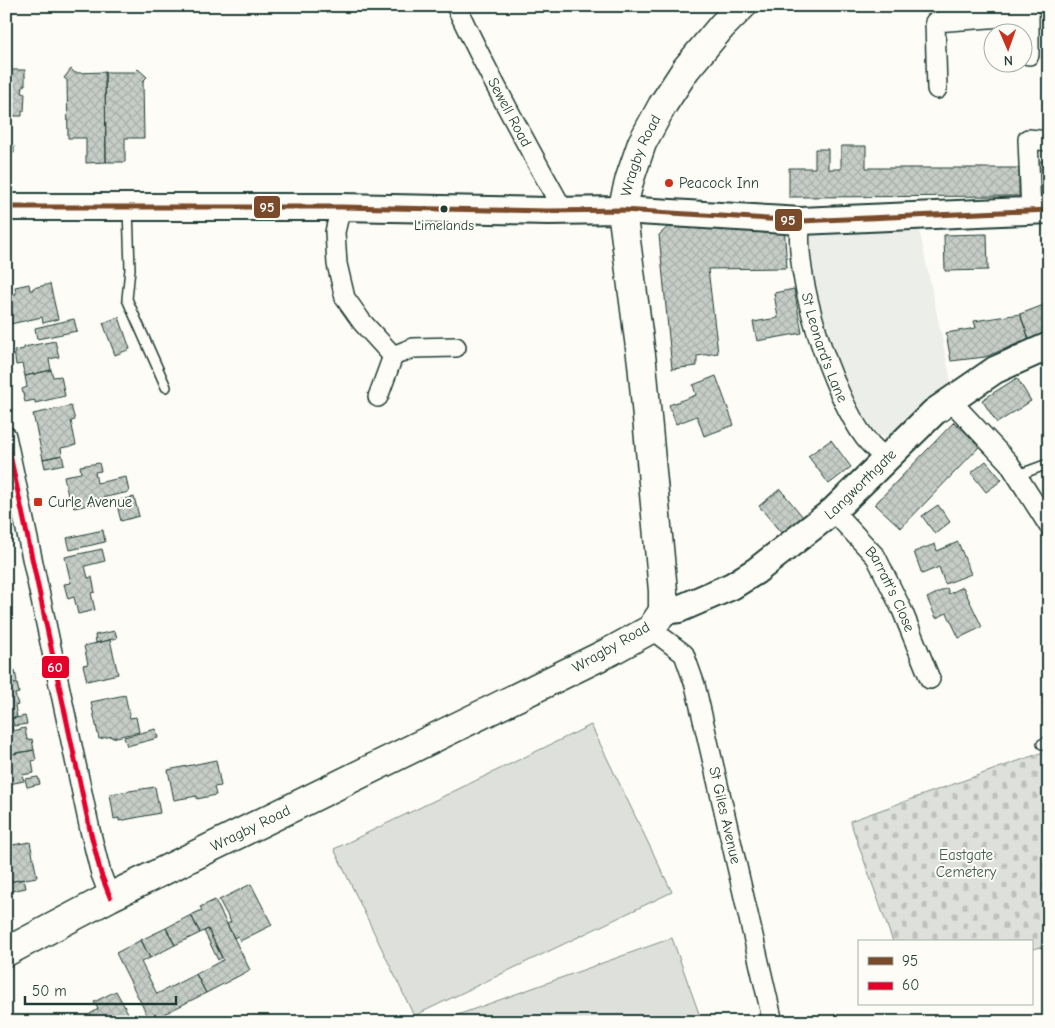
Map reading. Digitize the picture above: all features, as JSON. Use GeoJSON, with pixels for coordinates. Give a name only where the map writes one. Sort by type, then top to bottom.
{"type":"FeatureCollection","features":[{"type":"Feature","properties":{"kind":"main road","name":"Wragby Road"},"geometry":{"type":"LineString","coordinates":[[6,952],[110,897],[611,651],[657,620],[663,591],[643,373],[622,210],[642,143],[662,106],[686,69],[722,26],[742,6]]}},
{"type":"Feature","properties":{"kind":"street","name":"Sewell Road"},"geometry":{"type":"LineString","coordinates":[[456,6],[504,101],[563,210],[570,211]]}},
{"type":"Feature","properties":{"kind":"street"},"geometry":{"type":"LineString","coordinates":[[936,89],[935,22],[1029,11]]}},
{"type":"Feature","properties":{"kind":"street"},"geometry":{"type":"LineString","coordinates":[[6,207],[341,207],[570,211],[622,210],[801,221],[1040,210],[1028,139],[1049,141]]}},
{"type":"Feature","properties":{"kind":"street"},"geometry":{"type":"LineString","coordinates":[[341,207],[334,232],[337,264],[345,298],[362,322],[393,356]]}},
{"type":"Feature","properties":{"kind":"street","name":"St Leonard's Lane"},"geometry":{"type":"LineString","coordinates":[[801,221],[799,240],[804,280],[825,357],[850,413],[859,428],[866,439],[887,460]]}},
{"type":"Feature","properties":{"kind":"street","name":"Langworthgate"},"geometry":{"type":"LineString","coordinates":[[657,620],[732,586],[756,571],[833,512],[934,412],[995,370],[1049,346]]}},
{"type":"Feature","properties":{"kind":"street"},"geometry":{"type":"LineString","coordinates":[[378,397],[393,356],[413,348],[456,347]]}},
{"type":"Feature","properties":{"kind":"street"},"geometry":{"type":"LineString","coordinates":[[950,400],[1009,463],[1049,526]]}},
{"type":"Feature","properties":{"kind":"street"},"geometry":{"type":"LineString","coordinates":[[6,436],[90,830],[101,874],[110,897]]}},
{"type":"Feature","properties":{"kind":"street","name":"Barratt's Close"},"geometry":{"type":"LineString","coordinates":[[833,512],[876,557],[902,610],[930,678]]}},
{"type":"Feature","properties":{"kind":"street","name":"St Giles Avenue"},"geometry":{"type":"LineString","coordinates":[[657,620],[684,654],[695,685],[772,1018]]}},
{"type":"Feature","properties":{"kind":"lane"},"geometry":{"type":"LineString","coordinates":[[128,208],[130,269],[127,299],[166,387]]}},
{"type":"Feature","properties":{"kind":"lane"},"geometry":{"type":"LineString","coordinates":[[1018,475],[1045,464]]}},
{"type":"Feature","properties":{"kind":"shaded area"},"geometry":{"type":"Polygon","coordinates":[[[919,229],[953,391],[895,436],[878,436],[864,425],[840,376],[815,295],[806,236],[919,229]]]}},
{"type":"Feature","properties":{"kind":"green space"},"geometry":{"type":"Polygon","coordinates":[[[591,725],[672,892],[414,1016],[334,849],[591,725]]]}},
{"type":"Feature","properties":{"kind":"green space","name":"Eastgate Cemetery"},"geometry":{"type":"Polygon","coordinates":[[[1049,750],[1049,944],[1032,950],[1032,940],[892,940],[850,821],[1049,750]]]}},
{"type":"Feature","properties":{"kind":"green space"},"geometry":{"type":"Polygon","coordinates":[[[672,938],[702,1022],[438,1022],[672,938]]]}},
{"type":"Feature","properties":{"kind":"building"},"geometry":{"type":"Polygon","coordinates":[[[71,69],[75,73],[105,72],[106,162],[86,163],[86,138],[68,138],[67,80],[64,78],[71,69]]]}},
{"type":"Feature","properties":{"kind":"building"},"geometry":{"type":"Polygon","coordinates":[[[138,69],[147,77],[143,81],[144,138],[125,138],[125,162],[106,162],[105,72],[135,72],[138,69]]]}},
{"type":"Feature","properties":{"kind":"building"},"geometry":{"type":"Polygon","coordinates":[[[6,70],[25,70],[25,85],[23,85],[22,93],[25,93],[24,111],[22,111],[22,116],[6,116],[6,70]]]}},
{"type":"Feature","properties":{"kind":"building"},"geometry":{"type":"Polygon","coordinates":[[[6,146],[14,146],[14,153],[6,153],[6,146]]]}},
{"type":"Feature","properties":{"kind":"building"},"geometry":{"type":"Polygon","coordinates":[[[841,146],[866,146],[866,168],[1019,168],[1019,196],[789,197],[789,168],[815,168],[815,149],[828,149],[828,169],[841,169],[841,146]]]}},
{"type":"Feature","properties":{"kind":"building"},"geometry":{"type":"Polygon","coordinates":[[[1038,161],[1049,162],[1049,194],[1040,194],[1038,161]]]}},
{"type":"Feature","properties":{"kind":"building"},"geometry":{"type":"Polygon","coordinates":[[[671,224],[784,225],[787,268],[708,269],[718,353],[697,356],[697,366],[672,369],[659,235],[671,224]]]}},
{"type":"Feature","properties":{"kind":"building"},"geometry":{"type":"Polygon","coordinates":[[[987,234],[988,270],[945,271],[944,235],[987,234]]]}},
{"type":"Feature","properties":{"kind":"building"},"geometry":{"type":"Polygon","coordinates":[[[29,284],[30,290],[33,290],[33,288],[50,284],[58,319],[43,323],[42,317],[6,325],[6,296],[16,294],[15,287],[29,284]]]}},
{"type":"Feature","properties":{"kind":"building"},"geometry":{"type":"Polygon","coordinates":[[[794,289],[802,333],[757,341],[753,322],[778,318],[774,293],[794,289]]]}},
{"type":"Feature","properties":{"kind":"building"},"geometry":{"type":"Polygon","coordinates":[[[1049,303],[1049,331],[1029,339],[1020,314],[1049,303]]]}},
{"type":"Feature","properties":{"kind":"building"},"geometry":{"type":"Polygon","coordinates":[[[1020,314],[1029,339],[985,357],[951,361],[946,333],[976,328],[974,321],[1020,314]]]}},
{"type":"Feature","properties":{"kind":"building"},"geometry":{"type":"Polygon","coordinates":[[[119,317],[130,349],[115,355],[103,323],[119,317]]]}},
{"type":"Feature","properties":{"kind":"building"},"geometry":{"type":"Polygon","coordinates":[[[74,319],[77,331],[37,339],[35,328],[74,319]]]}},
{"type":"Feature","properties":{"kind":"building"},"geometry":{"type":"Polygon","coordinates":[[[55,341],[59,357],[49,359],[51,370],[25,376],[22,364],[16,365],[14,351],[24,349],[24,347],[55,341]]]}},
{"type":"Feature","properties":{"kind":"building"},"geometry":{"type":"Polygon","coordinates":[[[51,370],[53,377],[61,376],[65,396],[35,403],[35,400],[25,402],[22,389],[27,387],[25,376],[51,370]]]}},
{"type":"Feature","properties":{"kind":"building"},"geometry":{"type":"Polygon","coordinates":[[[716,376],[734,425],[704,436],[697,416],[676,424],[669,405],[696,395],[693,385],[716,376]]]}},
{"type":"Feature","properties":{"kind":"building"},"geometry":{"type":"Polygon","coordinates":[[[1017,378],[1031,401],[997,423],[982,400],[1017,378]]]}},
{"type":"Feature","properties":{"kind":"building"},"geometry":{"type":"Polygon","coordinates":[[[71,406],[75,420],[71,421],[76,445],[61,448],[62,455],[43,459],[33,414],[71,406]]]}},
{"type":"Feature","properties":{"kind":"building"},"geometry":{"type":"Polygon","coordinates":[[[954,422],[980,446],[901,528],[875,504],[954,422]]]}},
{"type":"Feature","properties":{"kind":"building"},"geometry":{"type":"Polygon","coordinates":[[[831,440],[851,467],[829,484],[808,456],[831,440]]]}},
{"type":"Feature","properties":{"kind":"building"},"geometry":{"type":"Polygon","coordinates":[[[62,455],[64,464],[45,468],[43,459],[62,455]]]}},
{"type":"Feature","properties":{"kind":"building"},"geometry":{"type":"Polygon","coordinates":[[[986,461],[1002,480],[986,492],[971,473],[986,461]]]}},
{"type":"Feature","properties":{"kind":"building"},"geometry":{"type":"Polygon","coordinates":[[[99,463],[101,471],[95,472],[97,483],[126,477],[129,492],[92,500],[93,504],[74,508],[71,495],[68,496],[64,476],[81,473],[80,466],[99,463]]]}},
{"type":"Feature","properties":{"kind":"building"},"geometry":{"type":"Polygon","coordinates":[[[780,489],[803,517],[782,534],[759,506],[780,489]]]}},
{"type":"Feature","properties":{"kind":"building"},"geometry":{"type":"Polygon","coordinates":[[[134,497],[139,516],[121,521],[116,501],[134,497]]]}},
{"type":"Feature","properties":{"kind":"building"},"geometry":{"type":"Polygon","coordinates":[[[938,505],[950,522],[935,534],[922,516],[938,505]]]}},
{"type":"Feature","properties":{"kind":"building"},"geometry":{"type":"Polygon","coordinates":[[[103,530],[105,542],[70,550],[67,538],[103,530]]]}},
{"type":"Feature","properties":{"kind":"building"},"geometry":{"type":"Polygon","coordinates":[[[958,542],[971,574],[945,584],[939,567],[922,574],[914,552],[935,544],[937,551],[958,542]]]}},
{"type":"Feature","properties":{"kind":"building"},"geometry":{"type":"Polygon","coordinates":[[[102,549],[105,561],[85,566],[88,578],[92,577],[95,592],[91,593],[95,610],[78,614],[74,597],[68,599],[64,584],[71,583],[65,557],[102,549]]]}},
{"type":"Feature","properties":{"kind":"building"},"geometry":{"type":"Polygon","coordinates":[[[963,587],[982,627],[959,638],[947,613],[936,618],[927,598],[947,588],[949,594],[963,587]]]}},
{"type":"Feature","properties":{"kind":"building"},"geometry":{"type":"Polygon","coordinates":[[[115,631],[117,638],[96,643],[95,635],[115,631]]]}},
{"type":"Feature","properties":{"kind":"building"},"geometry":{"type":"Polygon","coordinates":[[[110,640],[118,674],[87,681],[83,665],[88,664],[84,646],[110,640]]]}},
{"type":"Feature","properties":{"kind":"building"},"geometry":{"type":"Polygon","coordinates":[[[8,660],[11,672],[15,671],[17,681],[6,684],[6,661],[8,660]]]}},
{"type":"Feature","properties":{"kind":"building"},"geometry":{"type":"Polygon","coordinates":[[[17,683],[19,693],[15,694],[18,705],[15,706],[17,717],[6,719],[6,684],[17,683]]]}},
{"type":"Feature","properties":{"kind":"building"},"geometry":{"type":"Polygon","coordinates":[[[125,695],[130,718],[136,717],[139,732],[99,739],[91,702],[125,695]]]}},
{"type":"Feature","properties":{"kind":"building"},"geometry":{"type":"Polygon","coordinates":[[[25,716],[27,724],[14,726],[12,719],[25,716]]]}},
{"type":"Feature","properties":{"kind":"building"},"geometry":{"type":"Polygon","coordinates":[[[12,725],[13,731],[25,728],[27,740],[32,739],[34,750],[6,755],[6,726],[12,725]]]}},
{"type":"Feature","properties":{"kind":"building"},"geometry":{"type":"Polygon","coordinates":[[[156,729],[158,738],[127,746],[124,737],[156,729]]]}},
{"type":"Feature","properties":{"kind":"building"},"geometry":{"type":"Polygon","coordinates":[[[34,750],[36,760],[32,761],[34,773],[22,775],[24,781],[9,784],[6,771],[6,755],[34,750]]]}},
{"type":"Feature","properties":{"kind":"building"},"geometry":{"type":"Polygon","coordinates":[[[216,760],[221,786],[214,787],[216,795],[197,799],[197,796],[174,800],[168,770],[216,760]]]}},
{"type":"Feature","properties":{"kind":"building"},"geometry":{"type":"Polygon","coordinates":[[[38,777],[40,784],[27,787],[25,779],[38,777]]]}},
{"type":"Feature","properties":{"kind":"building"},"geometry":{"type":"Polygon","coordinates":[[[155,787],[160,813],[119,821],[119,818],[114,819],[110,794],[155,787]]]}},
{"type":"Feature","properties":{"kind":"building"},"geometry":{"type":"Polygon","coordinates":[[[30,842],[37,877],[8,882],[6,846],[30,842]]]}},
{"type":"Feature","properties":{"kind":"building"},"geometry":{"type":"Polygon","coordinates":[[[6,873],[8,882],[24,879],[26,888],[6,892],[6,873]]]}},
{"type":"Feature","properties":{"kind":"building"},"geometry":{"type":"Polygon","coordinates":[[[251,884],[272,925],[240,941],[238,936],[234,938],[227,924],[231,922],[219,900],[251,884]]]}},
{"type":"Feature","properties":{"kind":"building"},"geometry":{"type":"Polygon","coordinates":[[[215,900],[250,970],[206,993],[196,974],[223,960],[208,929],[200,933],[191,915],[202,910],[200,907],[215,900]]]}},
{"type":"Feature","properties":{"kind":"building"},"geometry":{"type":"Polygon","coordinates":[[[191,915],[200,933],[175,945],[166,928],[191,915]]]}},
{"type":"Feature","properties":{"kind":"building"},"geometry":{"type":"Polygon","coordinates":[[[166,928],[175,945],[150,958],[141,940],[166,928]]]}},
{"type":"Feature","properties":{"kind":"building"},"geometry":{"type":"Polygon","coordinates":[[[208,929],[222,957],[218,960],[204,931],[208,929]]]}},
{"type":"Feature","properties":{"kind":"building"},"geometry":{"type":"Polygon","coordinates":[[[141,940],[150,958],[141,962],[157,994],[196,974],[206,993],[150,1021],[116,953],[141,940]]]}},
{"type":"Feature","properties":{"kind":"building"},"geometry":{"type":"Polygon","coordinates":[[[116,991],[133,1022],[77,1022],[87,1016],[90,1021],[93,1020],[90,1014],[98,1009],[94,1002],[116,991]]]}},
{"type":"Feature","properties":{"kind":"transit line","name":"95"},"geometry":{"type":"LineString","coordinates":[[6,207],[341,207],[548,211],[622,210],[801,221],[1049,210]]}},
{"type":"Feature","properties":{"kind":"transit line","name":"60"},"geometry":{"type":"LineString","coordinates":[[6,436],[90,830],[101,874],[110,897]]}},
{"type":"Feature","properties":{"kind":"place","name":"Peacock Inn"},"geometry":{"type":"Point","coordinates":[669,183]}},
{"type":"Feature","properties":{"kind":"place","name":"Limelands"},"geometry":{"type":"Point","coordinates":[444,209]}},
{"type":"Feature","properties":{"kind":"place","name":"Curle Avenue"},"geometry":{"type":"Point","coordinates":[38,502]}}]}
